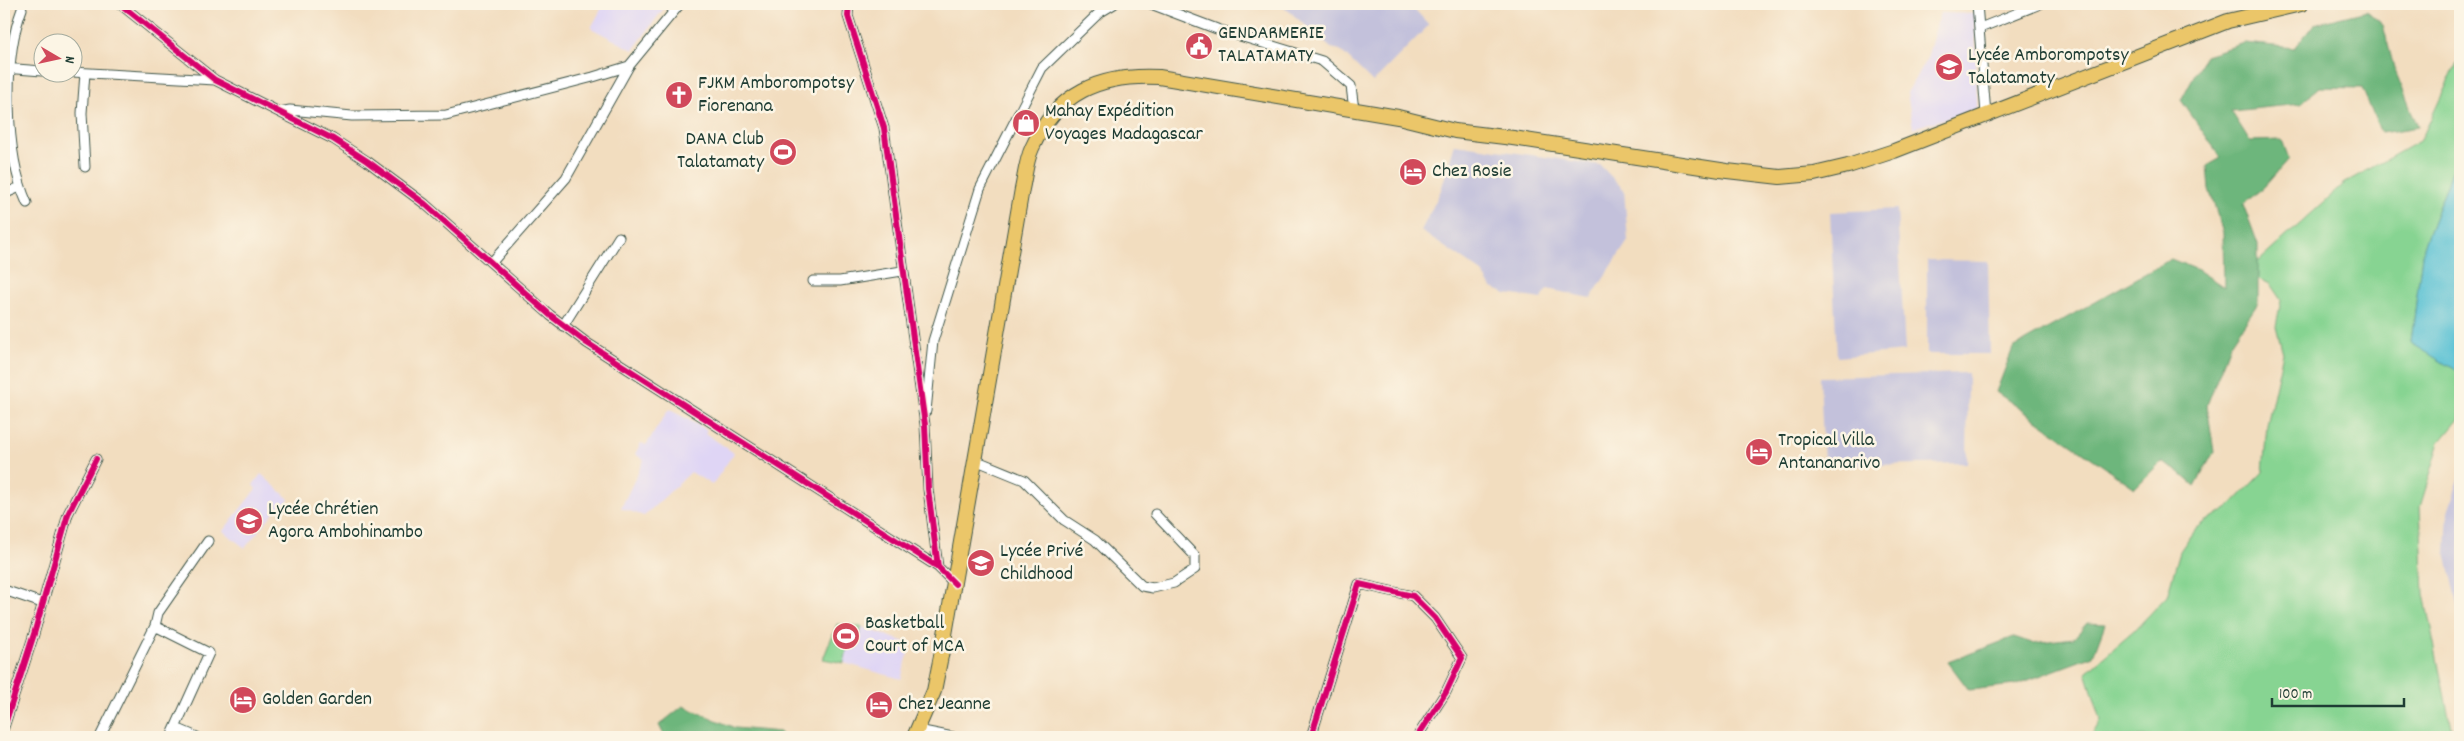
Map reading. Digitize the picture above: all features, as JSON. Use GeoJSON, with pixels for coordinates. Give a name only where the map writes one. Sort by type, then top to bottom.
{"type":"FeatureCollection","features":[{"type":"Feature","properties":{"kind":"main road"},"geometry":{"type":"LineString","coordinates":[[916,734],[934,691],[955,584],[1022,190],[1031,150],[1046,124],[1071,97],[1095,83],[1109,79],[1159,76],[1398,117],[1455,131],[1780,177],[1814,174],[1848,166],[1894,151],[2228,21],[2300,4]]}},
{"type":"Feature","properties":{"kind":"street"},"geometry":{"type":"LineString","coordinates":[[120,4],[215,80],[333,139],[367,161],[425,204],[563,326],[689,410],[938,567],[955,584]]}},
{"type":"Feature","properties":{"kind":"street"},"geometry":{"type":"LineString","coordinates":[[492,262],[566,178],[629,66],[680,4]]}},
{"type":"Feature","properties":{"kind":"street"},"geometry":{"type":"LineString","coordinates":[[849,4],[848,16],[884,128],[902,271],[925,425],[928,489],[938,567]]}},
{"type":"Feature","properties":{"kind":"street"},"geometry":{"type":"LineString","coordinates":[[925,425],[933,341],[980,188],[1042,68],[1098,13],[1114,4]]}},
{"type":"Feature","properties":{"kind":"street"},"geometry":{"type":"LineString","coordinates":[[1151,4],[1217,30],[1322,61],[1351,86],[1354,110]]}},
{"type":"Feature","properties":{"kind":"street"},"geometry":{"type":"LineString","coordinates":[[1977,4],[1980,28],[1982,91],[1986,114]]}},
{"type":"Feature","properties":{"kind":"street"},"geometry":{"type":"LineString","coordinates":[[1980,28],[2040,4]]}},
{"type":"Feature","properties":{"kind":"street"},"geometry":{"type":"LineString","coordinates":[[22,9],[14,30],[7,69],[7,144],[20,188],[27,203]]}},
{"type":"Feature","properties":{"kind":"street"},"geometry":{"type":"LineString","coordinates":[[279,112],[290,110],[352,116],[446,115],[629,66]]}},
{"type":"Feature","properties":{"kind":"street"},"geometry":{"type":"LineString","coordinates":[[7,69],[32,70]]}},
{"type":"Feature","properties":{"kind":"street"},"geometry":{"type":"LineString","coordinates":[[82,73],[215,80]]}},
{"type":"Feature","properties":{"kind":"street"},"geometry":{"type":"LineString","coordinates":[[84,166],[82,113],[86,73]]}},
{"type":"Feature","properties":{"kind":"street"},"geometry":{"type":"LineString","coordinates":[[4,194],[20,188]]}},
{"type":"Feature","properties":{"kind":"street"},"geometry":{"type":"LineString","coordinates":[[563,326],[619,237]]}},
{"type":"Feature","properties":{"kind":"street"},"geometry":{"type":"LineString","coordinates":[[813,281],[840,281],[902,271]]}},
{"type":"Feature","properties":{"kind":"street"},"geometry":{"type":"LineString","coordinates":[[4,722],[68,514],[96,459]]}},
{"type":"Feature","properties":{"kind":"street"},"geometry":{"type":"LineString","coordinates":[[975,460],[1024,480],[1064,520],[1095,540],[1142,586],[1153,588],[1174,583],[1195,569],[1195,556],[1154,514]]}},
{"type":"Feature","properties":{"kind":"street"},"geometry":{"type":"LineString","coordinates":[[102,737],[155,626],[158,612],[208,542]]}},
{"type":"Feature","properties":{"kind":"street"},"geometry":{"type":"LineString","coordinates":[[1311,737],[1359,584],[1413,596],[1435,618],[1462,658],[1446,692],[1417,737]]}},
{"type":"Feature","properties":{"kind":"street"},"geometry":{"type":"LineString","coordinates":[[4,590],[42,603]]}},
{"type":"Feature","properties":{"kind":"street"},"geometry":{"type":"LineString","coordinates":[[155,626],[209,653],[171,737]]}},
{"type":"Feature","properties":{"kind":"street"},"geometry":{"type":"LineString","coordinates":[[176,728],[197,737]]}},
{"type":"Feature","properties":{"kind":"street"},"geometry":{"type":"LineString","coordinates":[[916,734],[953,737]]}},
{"type":"Feature","properties":{"kind":"shaded area"},"geometry":{"type":"Polygon","coordinates":[[[604,4],[667,4],[633,50],[591,28],[604,4]]]}},
{"type":"Feature","properties":{"kind":"shaded area"},"geometry":{"type":"Polygon","coordinates":[[[1281,4],[1410,4],[1429,25],[1373,82],[1340,50],[1331,48],[1281,4]]]}},
{"type":"Feature","properties":{"kind":"shaded area","name":"Lycée Amborompotsy Talatamaty"},"geometry":{"type":"Polygon","coordinates":[[[1940,13],[1975,14],[1977,109],[1913,128],[1907,93],[1927,58],[1940,13]]]}},
{"type":"Feature","properties":{"kind":"shaded area"},"geometry":{"type":"Polygon","coordinates":[[[1455,144],[1600,165],[1624,190],[1628,241],[1591,298],[1547,289],[1542,299],[1506,294],[1492,288],[1482,272],[1421,231],[1441,190],[1455,144]]]}},
{"type":"Feature","properties":{"kind":"shaded area"},"geometry":{"type":"Polygon","coordinates":[[[1897,209],[1905,351],[1837,357],[1830,212],[1897,209]]]}},
{"type":"Feature","properties":{"kind":"shaded area"},"geometry":{"type":"Polygon","coordinates":[[[1927,260],[1988,261],[1990,354],[1927,354],[1927,260]]]}},
{"type":"Feature","properties":{"kind":"shaded area"},"geometry":{"type":"Polygon","coordinates":[[[1968,373],[1967,463],[1824,466],[1820,377],[1968,373]]]}},
{"type":"Feature","properties":{"kind":"shaded area"},"geometry":{"type":"Polygon","coordinates":[[[669,409],[707,430],[705,433],[734,453],[712,485],[691,472],[644,516],[621,508],[644,460],[635,454],[641,443],[646,445],[669,409]]]}},
{"type":"Feature","properties":{"kind":"shaded area","name":"Lycée Chrétien Agora Ambohinambo"},"geometry":{"type":"Polygon","coordinates":[[[261,474],[289,499],[282,510],[277,508],[245,548],[223,531],[256,489],[253,485],[261,474]]]}},
{"type":"Feature","properties":{"kind":"shaded area"},"geometry":{"type":"Polygon","coordinates":[[[2460,476],[2460,620],[2446,552],[2448,511],[2460,476]]]}},
{"type":"Feature","properties":{"kind":"shaded area"},"geometry":{"type":"Polygon","coordinates":[[[862,627],[911,644],[901,679],[844,663],[848,645],[856,646],[862,627]]]}},
{"type":"Feature","properties":{"kind":"green space"},"geometry":{"type":"Polygon","coordinates":[[[2367,11],[2383,25],[2394,68],[2418,127],[2381,133],[2362,88],[2320,87],[2300,104],[2231,111],[2250,141],[2282,140],[2289,159],[2264,187],[2243,204],[2258,244],[2258,303],[2230,345],[2207,405],[2214,452],[2195,486],[2179,472],[2161,462],[2135,488],[1996,392],[2013,348],[2171,259],[2198,270],[2224,287],[2223,233],[2209,189],[2207,166],[2221,158],[2181,100],[2205,55],[2244,43],[2295,48],[2314,24],[2367,11]]]}},
{"type":"Feature","properties":{"kind":"green space"},"geometry":{"type":"Polygon","coordinates":[[[2460,56],[2460,151],[2423,247],[2411,342],[2460,373],[2460,418],[2440,442],[2420,507],[2424,594],[2453,737],[2091,737],[2101,720],[2086,672],[2133,632],[2167,596],[2180,551],[2196,528],[2230,506],[2263,472],[2267,425],[2283,353],[2276,326],[2281,300],[2270,284],[2246,273],[2346,182],[2421,140],[2460,56]]]}},
{"type":"Feature","properties":{"kind":"green space"},"geometry":{"type":"Polygon","coordinates":[[[2087,623],[2105,624],[2093,656],[2015,685],[1969,690],[1948,662],[2014,637],[2032,643],[2074,638],[2087,623]]]}},
{"type":"Feature","properties":{"kind":"green space","name":"Basketball Court of MCA"},"geometry":{"type":"Polygon","coordinates":[[[837,624],[862,627],[856,646],[848,645],[844,663],[823,659],[837,624]]]}},
{"type":"Feature","properties":{"kind":"green space"},"geometry":{"type":"Polygon","coordinates":[[[683,706],[735,728],[780,732],[785,737],[665,737],[659,725],[683,706]]]}},
{"type":"Feature","properties":{"kind":"water"},"geometry":{"type":"Polygon","coordinates":[[[2460,151],[2460,373],[2411,343],[2423,247],[2460,151]]]}},
{"type":"Feature","properties":{"kind":"cycle path"},"geometry":{"type":"LineString","coordinates":[[120,4],[215,80],[333,139],[367,161],[425,204],[550,315],[587,343],[938,567]]}},
{"type":"Feature","properties":{"kind":"cycle path"},"geometry":{"type":"LineString","coordinates":[[849,4],[848,16],[884,128],[925,425],[928,489],[938,567],[955,584]]}},
{"type":"Feature","properties":{"kind":"cycle path"},"geometry":{"type":"LineString","coordinates":[[4,727],[34,634],[68,514],[96,459]]}},
{"type":"Feature","properties":{"kind":"cycle path"},"geometry":{"type":"LineString","coordinates":[[1311,737],[1359,584],[1413,596],[1435,618],[1462,658],[1446,692],[1417,737]]}},
{"type":"Feature","properties":{"kind":"place","name":"GENDARMERIE TALATAMATY"},"geometry":{"type":"Point","coordinates":[1199,46]}},
{"type":"Feature","properties":{"kind":"place","name":"Lycée Amborompotsy Talatamaty"},"geometry":{"type":"Point","coordinates":[1949,67]}},
{"type":"Feature","properties":{"kind":"place","name":"FJKM Amborompotsy Fiorenana"},"geometry":{"type":"Point","coordinates":[679,95]}},
{"type":"Feature","properties":{"kind":"place","name":"Mahay Expédition Voyages Madagascar"},"geometry":{"type":"Point","coordinates":[1026,123]}},
{"type":"Feature","properties":{"kind":"place","name":"DANA Club Talatamaty"},"geometry":{"type":"Point","coordinates":[783,152]}},
{"type":"Feature","properties":{"kind":"place","name":"Chez Rosie"},"geometry":{"type":"Point","coordinates":[1413,172]}},
{"type":"Feature","properties":{"kind":"place","name":"Tropical Villa Antananarivo"},"geometry":{"type":"Point","coordinates":[1759,452]}},
{"type":"Feature","properties":{"kind":"place","name":"Lycée Chrétien Agora Ambohinambo"},"geometry":{"type":"Point","coordinates":[249,521]}},
{"type":"Feature","properties":{"kind":"place","name":"Lycée Privé Childhood"},"geometry":{"type":"Point","coordinates":[981,563]}},
{"type":"Feature","properties":{"kind":"place","name":"Basketball Court of MCA"},"geometry":{"type":"Point","coordinates":[846,636]}},
{"type":"Feature","properties":{"kind":"place","name":"Golden Garden"},"geometry":{"type":"Point","coordinates":[243,700]}},
{"type":"Feature","properties":{"kind":"place","name":"Chez Jeanne"},"geometry":{"type":"Point","coordinates":[879,705]}}]}
